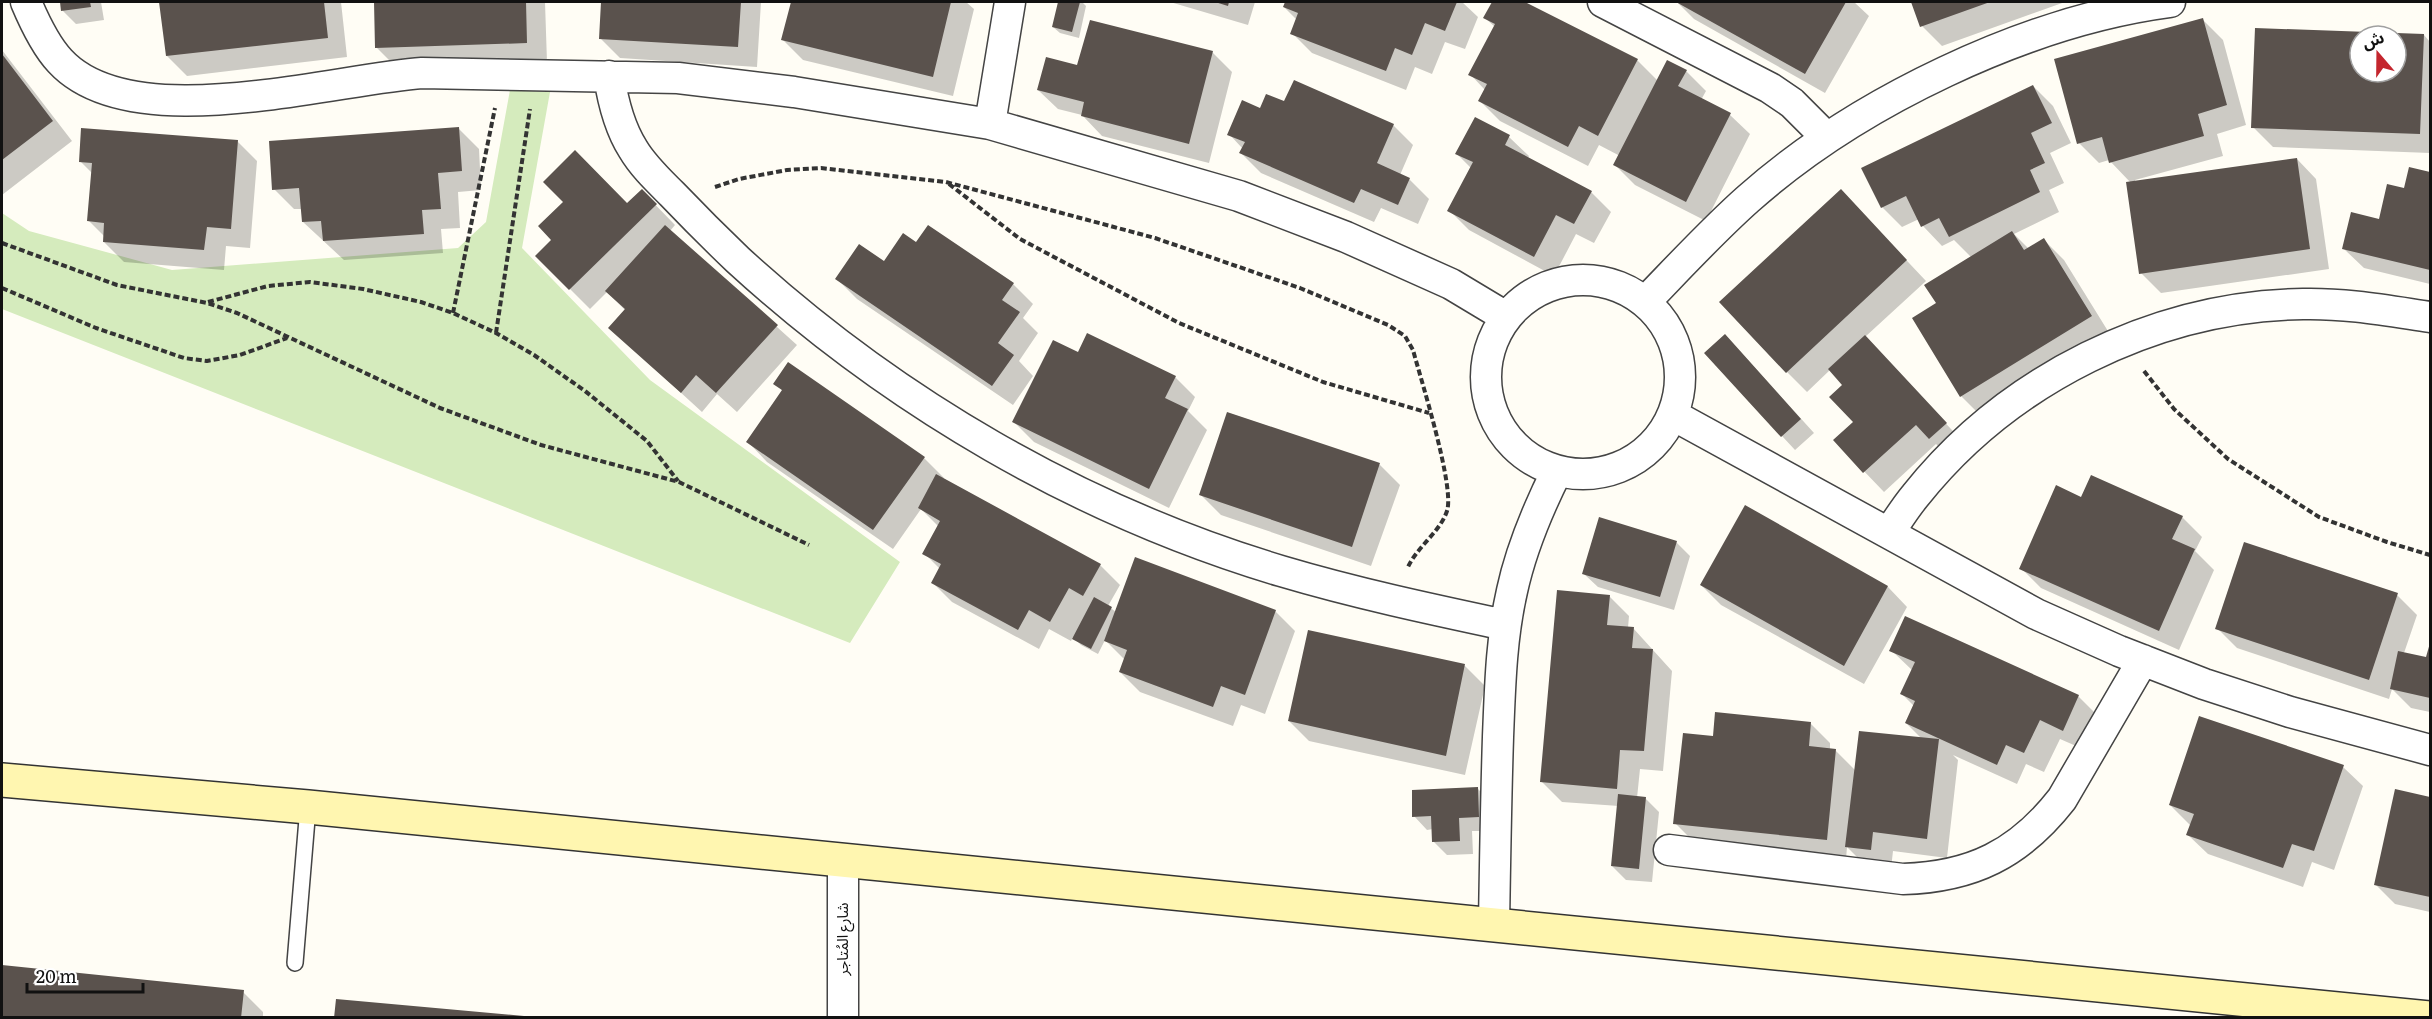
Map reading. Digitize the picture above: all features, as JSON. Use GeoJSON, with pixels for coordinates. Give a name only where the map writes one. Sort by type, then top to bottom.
{"type":"FeatureCollection","features":[{"type":"Feature","properties":{"kind":"street"},"geometry":{"type":"LineString","coordinates":[[26,2],[44,37],[60,61],[95,86],[127,96],[161,100],[234,100],[383,76],[422,73],[678,78],[794,92],[990,124],[1239,196],[1346,237],[1451,284],[1506,317]]}},
{"type":"Feature","properties":{"kind":"street"},"geometry":{"type":"LineString","coordinates":[[990,124],[1010,2]]}},
{"type":"Feature","properties":{"kind":"street"},"geometry":{"type":"LineString","coordinates":[[1603,2],[1770,88],[1792,103],[1827,138]]}},
{"type":"Feature","properties":{"kind":"street"},"geometry":{"type":"LineString","coordinates":[[1645,302],[1749,198],[1827,138],[1908,92],[1983,56],[2032,37],[2091,19],[2170,2]]}},
{"type":"Feature","properties":{"kind":"street"},"geometry":{"type":"LineString","coordinates":[[609,76],[614,103],[632,148],[644,165],[678,200],[777,296],[842,347],[909,395],[979,439],[1052,479],[1126,514],[1202,545],[1280,571],[1391,600],[1505,625]]}},
{"type":"Feature","properties":{"kind":"street"},"geometry":{"type":"LineString","coordinates":[[1573,280],[1599,280],[1623,288],[1645,302],[1662,320],[1674,341],[1680,366],[1680,390],[1673,415],[1659,438],[1637,457],[1612,470],[1585,474],[1557,471],[1532,460],[1511,442],[1495,420],[1487,394],[1486,367],[1492,340],[1506,317],[1525,299],[1548,286],[1573,280]]}},
{"type":"Feature","properties":{"kind":"street"},"geometry":{"type":"LineString","coordinates":[[1889,533],[1929,480],[1990,420],[2033,388],[2079,361],[2122,342],[2166,326],[2211,314],[2257,307],[2304,304],[2376,309],[2430,317]]}},
{"type":"Feature","properties":{"kind":"street"},"geometry":{"type":"LineString","coordinates":[[1673,415],[2036,614],[2143,660],[2290,712],[2430,750]]}},
{"type":"Feature","properties":{"kind":"street"},"geometry":{"type":"LineString","coordinates":[[1494,925],[1496,800],[1505,625],[1524,548],[1557,471]]}},
{"type":"Feature","properties":{"kind":"street"},"geometry":{"type":"LineString","coordinates":[[1669,850],[1903,879],[1948,875],[1983,865],[2027,838],[2062,799],[2143,660]]}},
{"type":"Feature","properties":{"kind":"street"},"geometry":{"type":"LineString","coordinates":[[2,780],[308,807],[2429,1017]]}},
{"type":"Feature","properties":{"kind":"street","name":"شارع المُتاجر"},"geometry":{"type":"LineString","coordinates":[[843,860],[843,1017]]}},
{"type":"Feature","properties":{"kind":"lane"},"geometry":{"type":"LineString","coordinates":[[295,963],[308,807]]}},
{"type":"Feature","properties":{"kind":"path"},"geometry":{"type":"LineString","coordinates":[[453,313],[502,75]]}},
{"type":"Feature","properties":{"kind":"path"},"geometry":{"type":"LineString","coordinates":[[496,333],[535,75]]}},
{"type":"Feature","properties":{"kind":"path"},"geometry":{"type":"LineString","coordinates":[[678,200],[739,179],[787,170],[821,168],[946,182],[1155,238],[1300,288],[1388,325],[1405,336],[1413,350],[1446,478],[1449,500],[1447,513],[1413,557],[1391,600]]}},
{"type":"Feature","properties":{"kind":"path"},"geometry":{"type":"LineString","coordinates":[[946,182],[1020,239],[1179,323],[1323,382],[1430,413]]}},
{"type":"Feature","properties":{"kind":"path"},"geometry":{"type":"LineString","coordinates":[[2,243],[117,285],[207,303],[237,313],[440,408],[541,445],[645,471],[678,482],[809,545]]}},
{"type":"Feature","properties":{"kind":"path"},"geometry":{"type":"LineString","coordinates":[[207,303],[268,286],[310,282],[363,289],[421,302],[453,313],[496,333],[534,355],[585,391],[647,441],[678,482]]}},
{"type":"Feature","properties":{"kind":"path"},"geometry":{"type":"LineString","coordinates":[[2,288],[96,328],[183,357],[207,360],[240,356],[288,337]]}},
{"type":"Feature","properties":{"kind":"path"},"geometry":{"type":"LineString","coordinates":[[2122,342],[2174,409],[2228,459],[2319,517],[2386,542],[2430,555]]}},
{"type":"Feature","properties":{"kind":"green space"},"geometry":{"type":"Polygon","coordinates":[[[510,90],[550,92],[522,248],[650,380],[900,562],[850,643],[2,309],[2,213],[29,231],[172,270],[458,248],[486,222],[510,90]]]}},
{"type":"Feature","properties":{"kind":"building"},"geometry":{"type":"Polygon","coordinates":[[[60,2],[90,2],[91,7],[61,11],[60,2]]]}},
{"type":"Feature","properties":{"kind":"building"},"geometry":{"type":"Polygon","coordinates":[[[159,2],[324,2],[328,38],[166,56],[159,2]]]}},
{"type":"Feature","properties":{"kind":"building"},"geometry":{"type":"Polygon","coordinates":[[[374,2],[526,2],[527,43],[375,48],[374,2]]]}},
{"type":"Feature","properties":{"kind":"building"},"geometry":{"type":"Polygon","coordinates":[[[601,2],[741,2],[738,47],[599,39],[601,2]]]}},
{"type":"Feature","properties":{"kind":"building"},"geometry":{"type":"Polygon","coordinates":[[[791,2],[951,2],[933,77],[781,40],[791,2]]]}},
{"type":"Feature","properties":{"kind":"building"},"geometry":{"type":"Polygon","coordinates":[[[1058,2],[1080,2],[1072,32],[1052,27],[1058,2]]]}},
{"type":"Feature","properties":{"kind":"building"},"geometry":{"type":"Polygon","coordinates":[[[1215,2],[1229,2],[1228,6],[1215,2]]]}},
{"type":"Feature","properties":{"kind":"building"},"geometry":{"type":"Polygon","coordinates":[[[1285,2],[1457,2],[1445,31],[1425,23],[1412,55],[1395,48],[1386,71],[1290,34],[1298,13],[1283,7],[1285,2]]]}},
{"type":"Feature","properties":{"kind":"building"},"geometry":{"type":"Polygon","coordinates":[[[1492,2],[1525,2],[1638,59],[1598,136],[1579,126],[1568,147],[1478,101],[1487,84],[1468,75],[1495,24],[1483,18],[1492,2]]]}},
{"type":"Feature","properties":{"kind":"building"},"geometry":{"type":"Polygon","coordinates":[[[1676,2],[1846,2],[1805,74],[1676,2]]]}},
{"type":"Feature","properties":{"kind":"building"},"geometry":{"type":"Polygon","coordinates":[[[1911,2],[1990,2],[1920,27],[1911,2]]]}},
{"type":"Feature","properties":{"kind":"building"},"geometry":{"type":"Polygon","coordinates":[[[2203,18],[2227,105],[2198,114],[2204,136],[2109,163],[2102,137],[2077,144],[2054,59],[2203,18]]]}},
{"type":"Feature","properties":{"kind":"building"},"geometry":{"type":"Polygon","coordinates":[[[1090,20],[1213,51],[1189,144],[1081,116],[1084,102],[1037,90],[1046,57],[1077,65],[1090,20]]]}},
{"type":"Feature","properties":{"kind":"building"},"geometry":{"type":"Polygon","coordinates":[[[2255,28],[2348,31],[2348,84],[2408,84],[2408,33],[2424,34],[2420,134],[2251,128],[2255,28]]]}},
{"type":"Feature","properties":{"kind":"building"},"geometry":{"type":"Polygon","coordinates":[[[2,54],[53,121],[2,160],[2,54]]]}},
{"type":"Feature","properties":{"kind":"building"},"geometry":{"type":"Polygon","coordinates":[[[1667,60],[1687,70],[1678,86],[1731,113],[1686,202],[1613,165],[1667,60]]]}},
{"type":"Feature","properties":{"kind":"building"},"geometry":{"type":"Polygon","coordinates":[[[1294,80],[1394,124],[1377,163],[1410,178],[1398,205],[1361,189],[1354,203],[1239,153],[1245,142],[1227,135],[1242,100],[1260,108],[1266,94],[1284,101],[1294,80]]]}},
{"type":"Feature","properties":{"kind":"building"},"geometry":{"type":"Polygon","coordinates":[[[2033,85],[2052,123],[2031,133],[2045,163],[2030,170],[2040,192],[1949,237],[1939,218],[1921,227],[1906,196],[1881,208],[1861,168],[2033,85]]]}},
{"type":"Feature","properties":{"kind":"building"},"geometry":{"type":"Polygon","coordinates":[[[1475,117],[1510,135],[1505,145],[1592,191],[1574,224],[1556,215],[1534,257],[1447,211],[1473,162],[1455,154],[1475,117]]]}},
{"type":"Feature","properties":{"kind":"building"},"geometry":{"type":"Polygon","coordinates":[[[459,127],[462,171],[438,173],[441,209],[422,210],[424,234],[323,241],[321,221],[302,222],[299,188],[272,190],[269,141],[459,127]]]}},
{"type":"Feature","properties":{"kind":"building"},"geometry":{"type":"Polygon","coordinates":[[[81,128],[238,140],[231,229],[207,227],[204,250],[103,242],[104,223],[87,221],[92,163],[79,162],[81,128]]]}},
{"type":"Feature","properties":{"kind":"building"},"geometry":{"type":"Polygon","coordinates":[[[575,150],[627,203],[642,189],[657,204],[569,290],[535,256],[551,240],[538,226],[563,202],[543,182],[575,150]]]}},
{"type":"Feature","properties":{"kind":"building"},"geometry":{"type":"Polygon","coordinates":[[[2297,158],[2310,249],[2139,274],[2126,182],[2297,158]]]}},
{"type":"Feature","properties":{"kind":"building"},"geometry":{"type":"Polygon","coordinates":[[[2409,167],[2430,172],[2430,270],[2342,249],[2351,212],[2379,219],[2387,184],[2404,188],[2409,167]]]}},
{"type":"Feature","properties":{"kind":"building"},"geometry":{"type":"Polygon","coordinates":[[[1841,189],[1907,260],[1786,373],[1719,302],[1841,189]]]}},
{"type":"Feature","properties":{"kind":"building"},"geometry":{"type":"Polygon","coordinates":[[[665,225],[778,325],[716,393],[696,375],[681,393],[608,328],[625,309],[605,291],[665,225]]]}},
{"type":"Feature","properties":{"kind":"building"},"geometry":{"type":"Polygon","coordinates":[[[928,225],[1014,283],[1002,300],[1020,312],[998,343],[1014,355],[992,386],[835,279],[859,244],[884,261],[903,233],[916,242],[928,225]]]}},
{"type":"Feature","properties":{"kind":"building"},"geometry":{"type":"Polygon","coordinates":[[[2012,231],[2024,250],[2044,238],[2092,316],[1960,397],[1912,318],[1936,303],[1924,285],[2012,231]]]}},
{"type":"Feature","properties":{"kind":"building"},"geometry":{"type":"Polygon","coordinates":[[[1087,333],[1176,376],[1165,398],[1188,409],[1149,489],[1012,422],[1053,340],[1078,352],[1087,333]]]}},
{"type":"Feature","properties":{"kind":"building"},"geometry":{"type":"Polygon","coordinates":[[[1725,334],[1801,419],[1781,437],[1704,353],[1725,334]]]}},
{"type":"Feature","properties":{"kind":"building"},"geometry":{"type":"Polygon","coordinates":[[[1865,335],[1947,423],[1929,439],[1916,425],[1863,473],[1833,440],[1853,422],[1829,397],[1842,385],[1828,369],[1865,335]]]}},
{"type":"Feature","properties":{"kind":"building"},"geometry":{"type":"Polygon","coordinates":[[[788,362],[925,457],[873,530],[746,442],[782,390],[773,384],[788,362]]]}},
{"type":"Feature","properties":{"kind":"building"},"geometry":{"type":"Polygon","coordinates":[[[1227,412],[1380,463],[1352,547],[1199,495],[1227,412]]]}},
{"type":"Feature","properties":{"kind":"building"},"geometry":{"type":"Polygon","coordinates":[[[936,474],[1101,564],[1083,596],[1069,588],[1050,622],[1029,610],[1018,630],[931,583],[941,564],[922,554],[940,521],[918,508],[936,474]]]}},
{"type":"Feature","properties":{"kind":"building"},"geometry":{"type":"Polygon","coordinates":[[[2091,475],[2183,516],[2172,539],[2195,549],[2159,631],[2019,569],[2056,485],[2081,497],[2091,475]]]}},
{"type":"Feature","properties":{"kind":"building"},"geometry":{"type":"Polygon","coordinates":[[[1745,505],[1888,586],[1844,666],[1700,585],[1745,505]]]}},
{"type":"Feature","properties":{"kind":"building"},"geometry":{"type":"Polygon","coordinates":[[[1599,517],[1677,541],[1660,597],[1582,574],[1599,517]]]}},
{"type":"Feature","properties":{"kind":"building"},"geometry":{"type":"Polygon","coordinates":[[[2244,542],[2398,593],[2369,680],[2215,629],[2244,542]]]}},
{"type":"Feature","properties":{"kind":"building"},"geometry":{"type":"Polygon","coordinates":[[[1135,557],[1276,610],[1245,695],[1221,686],[1213,707],[1119,672],[1127,650],[1104,641],[1135,557]]]}},
{"type":"Feature","properties":{"kind":"building"},"geometry":{"type":"Polygon","coordinates":[[[1557,590],[1610,595],[1607,625],[1634,627],[1632,648],[1653,649],[1644,751],[1620,750],[1617,789],[1540,782],[1557,590]]]}},
{"type":"Feature","properties":{"kind":"building"},"geometry":{"type":"Polygon","coordinates":[[[1094,597],[1112,607],[1091,649],[1072,639],[1094,597]]]}},
{"type":"Feature","properties":{"kind":"building"},"geometry":{"type":"Polygon","coordinates":[[[1905,616],[2079,695],[2063,731],[2040,720],[2024,753],[2006,745],[1997,765],[1905,723],[1915,701],[1900,694],[1915,662],[1889,651],[1905,616]]]}},
{"type":"Feature","properties":{"kind":"building"},"geometry":{"type":"Polygon","coordinates":[[[1308,630],[1465,664],[1446,756],[1288,721],[1308,630]]]}},
{"type":"Feature","properties":{"kind":"building"},"geometry":{"type":"Polygon","coordinates":[[[2430,643],[2430,698],[2390,689],[2398,651],[2426,657],[2430,643]]]}},
{"type":"Feature","properties":{"kind":"building"},"geometry":{"type":"Polygon","coordinates":[[[1715,712],[1811,722],[1809,746],[1836,749],[1827,840],[1673,824],[1683,733],[1713,736],[1715,712]]]}},
{"type":"Feature","properties":{"kind":"building"},"geometry":{"type":"Polygon","coordinates":[[[2199,716],[2344,765],[2314,851],[2292,844],[2283,868],[2186,835],[2194,814],[2169,805],[2199,716]]]}},
{"type":"Feature","properties":{"kind":"building"},"geometry":{"type":"Polygon","coordinates":[[[1859,731],[1939,739],[1927,839],[1873,832],[1871,850],[1845,847],[1859,731]]]}},
{"type":"Feature","properties":{"kind":"building"},"geometry":{"type":"Polygon","coordinates":[[[1478,787],[1479,817],[1459,818],[1460,841],[1432,842],[1431,816],[1412,817],[1412,790],[1478,787]]]}},
{"type":"Feature","properties":{"kind":"building"},"geometry":{"type":"Polygon","coordinates":[[[2395,789],[2430,797],[2430,897],[2374,885],[2395,789]]]}},
{"type":"Feature","properties":{"kind":"building"},"geometry":{"type":"Polygon","coordinates":[[[1618,794],[1646,797],[1639,869],[1611,866],[1618,794]]]}},
{"type":"Feature","properties":{"kind":"building"},"geometry":{"type":"Polygon","coordinates":[[[2,965],[244,990],[241,1018],[2,1018],[2,965]]]}},
{"type":"Feature","properties":{"kind":"building"},"geometry":{"type":"Polygon","coordinates":[[[336,999],[524,1016],[524,1018],[334,1018],[336,999]]]}}]}
